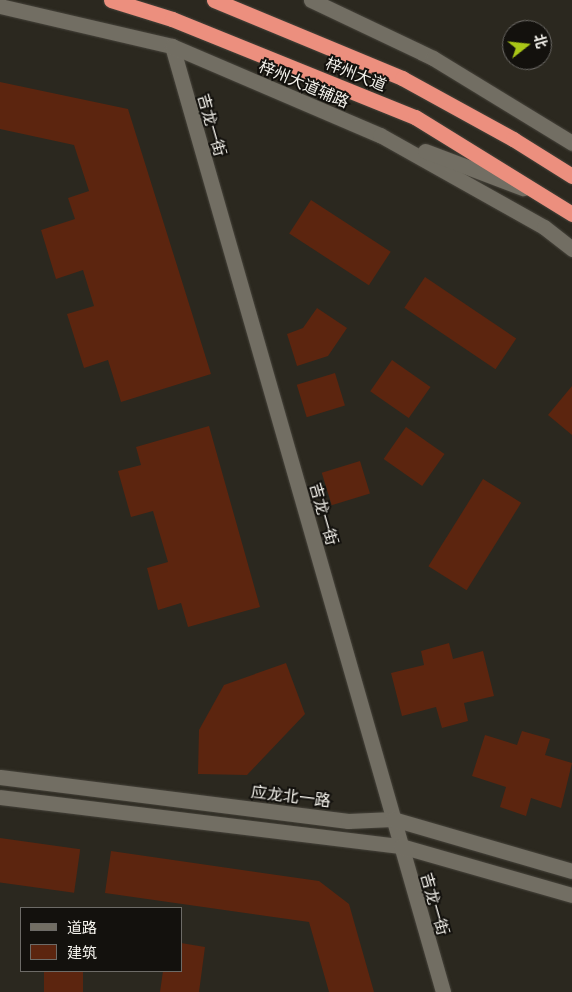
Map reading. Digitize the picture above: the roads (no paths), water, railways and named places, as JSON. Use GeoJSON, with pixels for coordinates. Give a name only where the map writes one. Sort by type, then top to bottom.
{"type":"FeatureCollection","features":[{"type":"Feature","properties":{"kind":"highway","name":"梓州大道"},"geometry":{"type":"LineString","coordinates":[[111,0],[172,19],[416,117],[572,214]]}},
{"type":"Feature","properties":{"kind":"highway","name":"梓州大道"},"geometry":{"type":"LineString","coordinates":[[214,0],[402,78],[513,139],[572,176]]}},
{"type":"Feature","properties":{"kind":"street"},"geometry":{"type":"LineString","coordinates":[[311,0],[433,58],[572,142]]}},
{"type":"Feature","properties":{"kind":"street","name":"梓州大道辅路"},"geometry":{"type":"LineString","coordinates":[[0,6],[172,46],[367,130],[544,227],[572,249]]}},
{"type":"Feature","properties":{"kind":"street","name":"吉龙一街"},"geometry":{"type":"LineString","coordinates":[[172,46],[442,992]]}},
{"type":"Feature","properties":{"kind":"street"},"geometry":{"type":"LineString","coordinates":[[367,130],[546,197]]}},
{"type":"Feature","properties":{"kind":"street","name":"应龙北一路"},"geometry":{"type":"LineString","coordinates":[[0,777],[348,821],[393,819],[572,871]]}},
{"type":"Feature","properties":{"kind":"street"},"geometry":{"type":"LineString","coordinates":[[0,797],[401,846],[572,895]]}}]}
